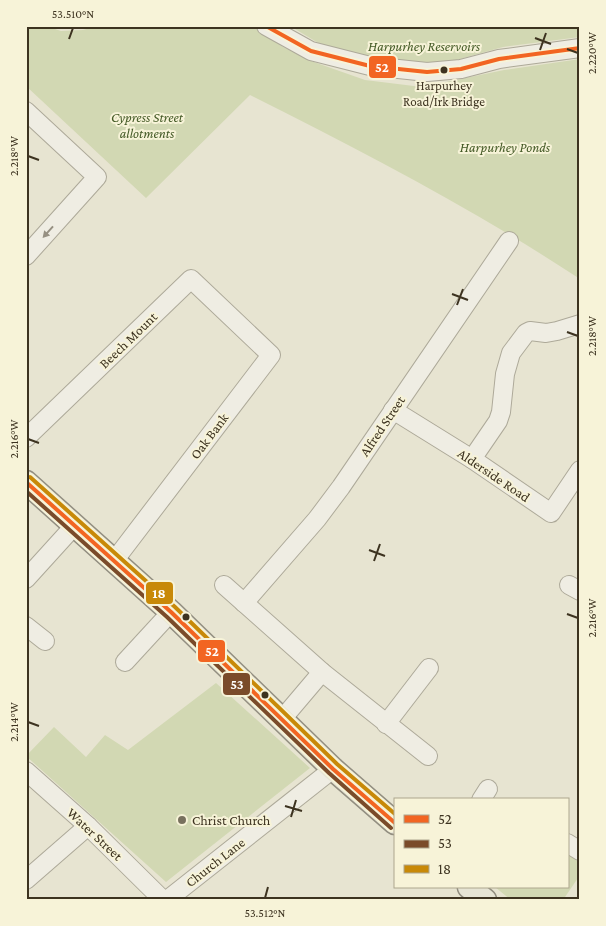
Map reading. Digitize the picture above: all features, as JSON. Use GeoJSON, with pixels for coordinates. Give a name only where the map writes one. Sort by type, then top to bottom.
{"type":"FeatureCollection","features":[{"type":"Feature","properties":{"kind":"main road"},"geometry":{"type":"LineString","coordinates":[[26,482],[171,612],[283,718],[333,769],[394,822]]}},
{"type":"Feature","properties":{"kind":"main road"},"geometry":{"type":"LineString","coordinates":[[470,888],[485,900]]}},
{"type":"Feature","properties":{"kind":"street"},"geometry":{"type":"LineString","coordinates":[[266,26],[311,51],[370,66],[427,72],[460,69],[499,59],[580,48]]}},
{"type":"Feature","properties":{"kind":"street"},"geometry":{"type":"LineString","coordinates":[[26,112],[97,177],[26,256]]}},
{"type":"Feature","properties":{"kind":"street","name":"Alfred Street"},"geometry":{"type":"LineString","coordinates":[[244,603],[317,519],[341,487],[509,241]]}},
{"type":"Feature","properties":{"kind":"street","name":"Beech Mount"},"geometry":{"type":"LineString","coordinates":[[26,438],[191,279],[231,316]]}},
{"type":"Feature","properties":{"kind":"street","name":"Oak Bank"},"geometry":{"type":"LineString","coordinates":[[114,560],[271,355],[231,316]]}},
{"type":"Feature","properties":{"kind":"street"},"geometry":{"type":"LineString","coordinates":[[472,459],[498,421],[501,412],[504,374],[511,353],[526,333],[557,331],[580,324]]}},
{"type":"Feature","properties":{"kind":"street","name":"Alderside Road"},"geometry":{"type":"LineString","coordinates":[[393,410],[472,459],[551,513],[580,470]]}},
{"type":"Feature","properties":{"kind":"street"},"geometry":{"type":"LineString","coordinates":[[26,578],[75,525]]}},
{"type":"Feature","properties":{"kind":"street"},"geometry":{"type":"LineString","coordinates":[[224,585],[322,672],[428,756]]}},
{"type":"Feature","properties":{"kind":"street"},"geometry":{"type":"LineString","coordinates":[[126,662],[171,612]]}},
{"type":"Feature","properties":{"kind":"street"},"geometry":{"type":"LineString","coordinates":[[26,626],[45,641]]}},
{"type":"Feature","properties":{"kind":"street"},"geometry":{"type":"LineString","coordinates":[[386,724],[430,668]]}},
{"type":"Feature","properties":{"kind":"street"},"geometry":{"type":"LineString","coordinates":[[283,718],[322,672]]}},
{"type":"Feature","properties":{"kind":"street","name":"Church Lane"},"geometry":{"type":"LineString","coordinates":[[167,900],[333,769]]}},
{"type":"Feature","properties":{"kind":"street","name":"Water Street"},"geometry":{"type":"LineString","coordinates":[[26,771],[88,826],[162,900]]}},
{"type":"Feature","properties":{"kind":"street"},"geometry":{"type":"LineString","coordinates":[[26,880],[88,826]]}},
{"type":"Feature","properties":{"kind":"street"},"geometry":{"type":"LineString","coordinates":[[568,844],[580,851]]}},
{"type":"Feature","properties":{"kind":"green space","name":"Harpurhey Ponds"},"geometry":{"type":"Polygon","coordinates":[[[26,26],[46,26],[61,31],[83,30],[97,26],[254,26],[283,47],[311,61],[365,80],[422,87],[504,70],[580,59],[580,279],[500,229],[418,182],[250,95],[146,198],[26,86],[26,26]]]}},
{"type":"Feature","properties":{"kind":"green space","name":"Harpurhey Reservoirs"},"geometry":{"type":"Polygon","coordinates":[[[290,26],[580,26],[580,37],[503,47],[431,67],[384,62],[320,44],[290,26]]]}},
{"type":"Feature","properties":{"kind":"green space"},"geometry":{"type":"Polygon","coordinates":[[[216,683],[310,768],[166,882],[26,756],[54,727],[86,757],[105,735],[128,750],[216,683]]]}},
{"type":"Feature","properties":{"kind":"green space"},"geometry":{"type":"Polygon","coordinates":[[[568,855],[580,863],[580,875],[563,900],[511,900],[496,888],[568,888],[568,855]]]}},
{"type":"Feature","properties":{"kind":"transit line","name":"52"},"geometry":{"type":"LineString","coordinates":[[266,26],[311,51],[370,66],[427,72],[461,69],[499,59],[580,48]]}},
{"type":"Feature","properties":{"kind":"transit line","name":"18"},"geometry":{"type":"LineString","coordinates":[[30,477],[175,607],[337,764],[394,813]]}},
{"type":"Feature","properties":{"kind":"transit line","name":"52"},"geometry":{"type":"LineString","coordinates":[[26,482],[171,612],[333,769],[394,822]]}},
{"type":"Feature","properties":{"kind":"transit line","name":"53"},"geometry":{"type":"LineString","coordinates":[[26,491],[167,617],[329,773],[391,828]]}},
{"type":"Feature","properties":{"kind":"place","name":"Harpurhey Road/Irk Bridge"},"geometry":{"type":"Point","coordinates":[444,70]}},
{"type":"Feature","properties":{"kind":"place","name":"Christ Church"},"geometry":{"type":"Point","coordinates":[182,820]}},
{"type":"Feature","properties":{"kind":"park label","name":"Cypress Street allotments"},"geometry":{"type":"Point","coordinates":[147,126]}}]}
